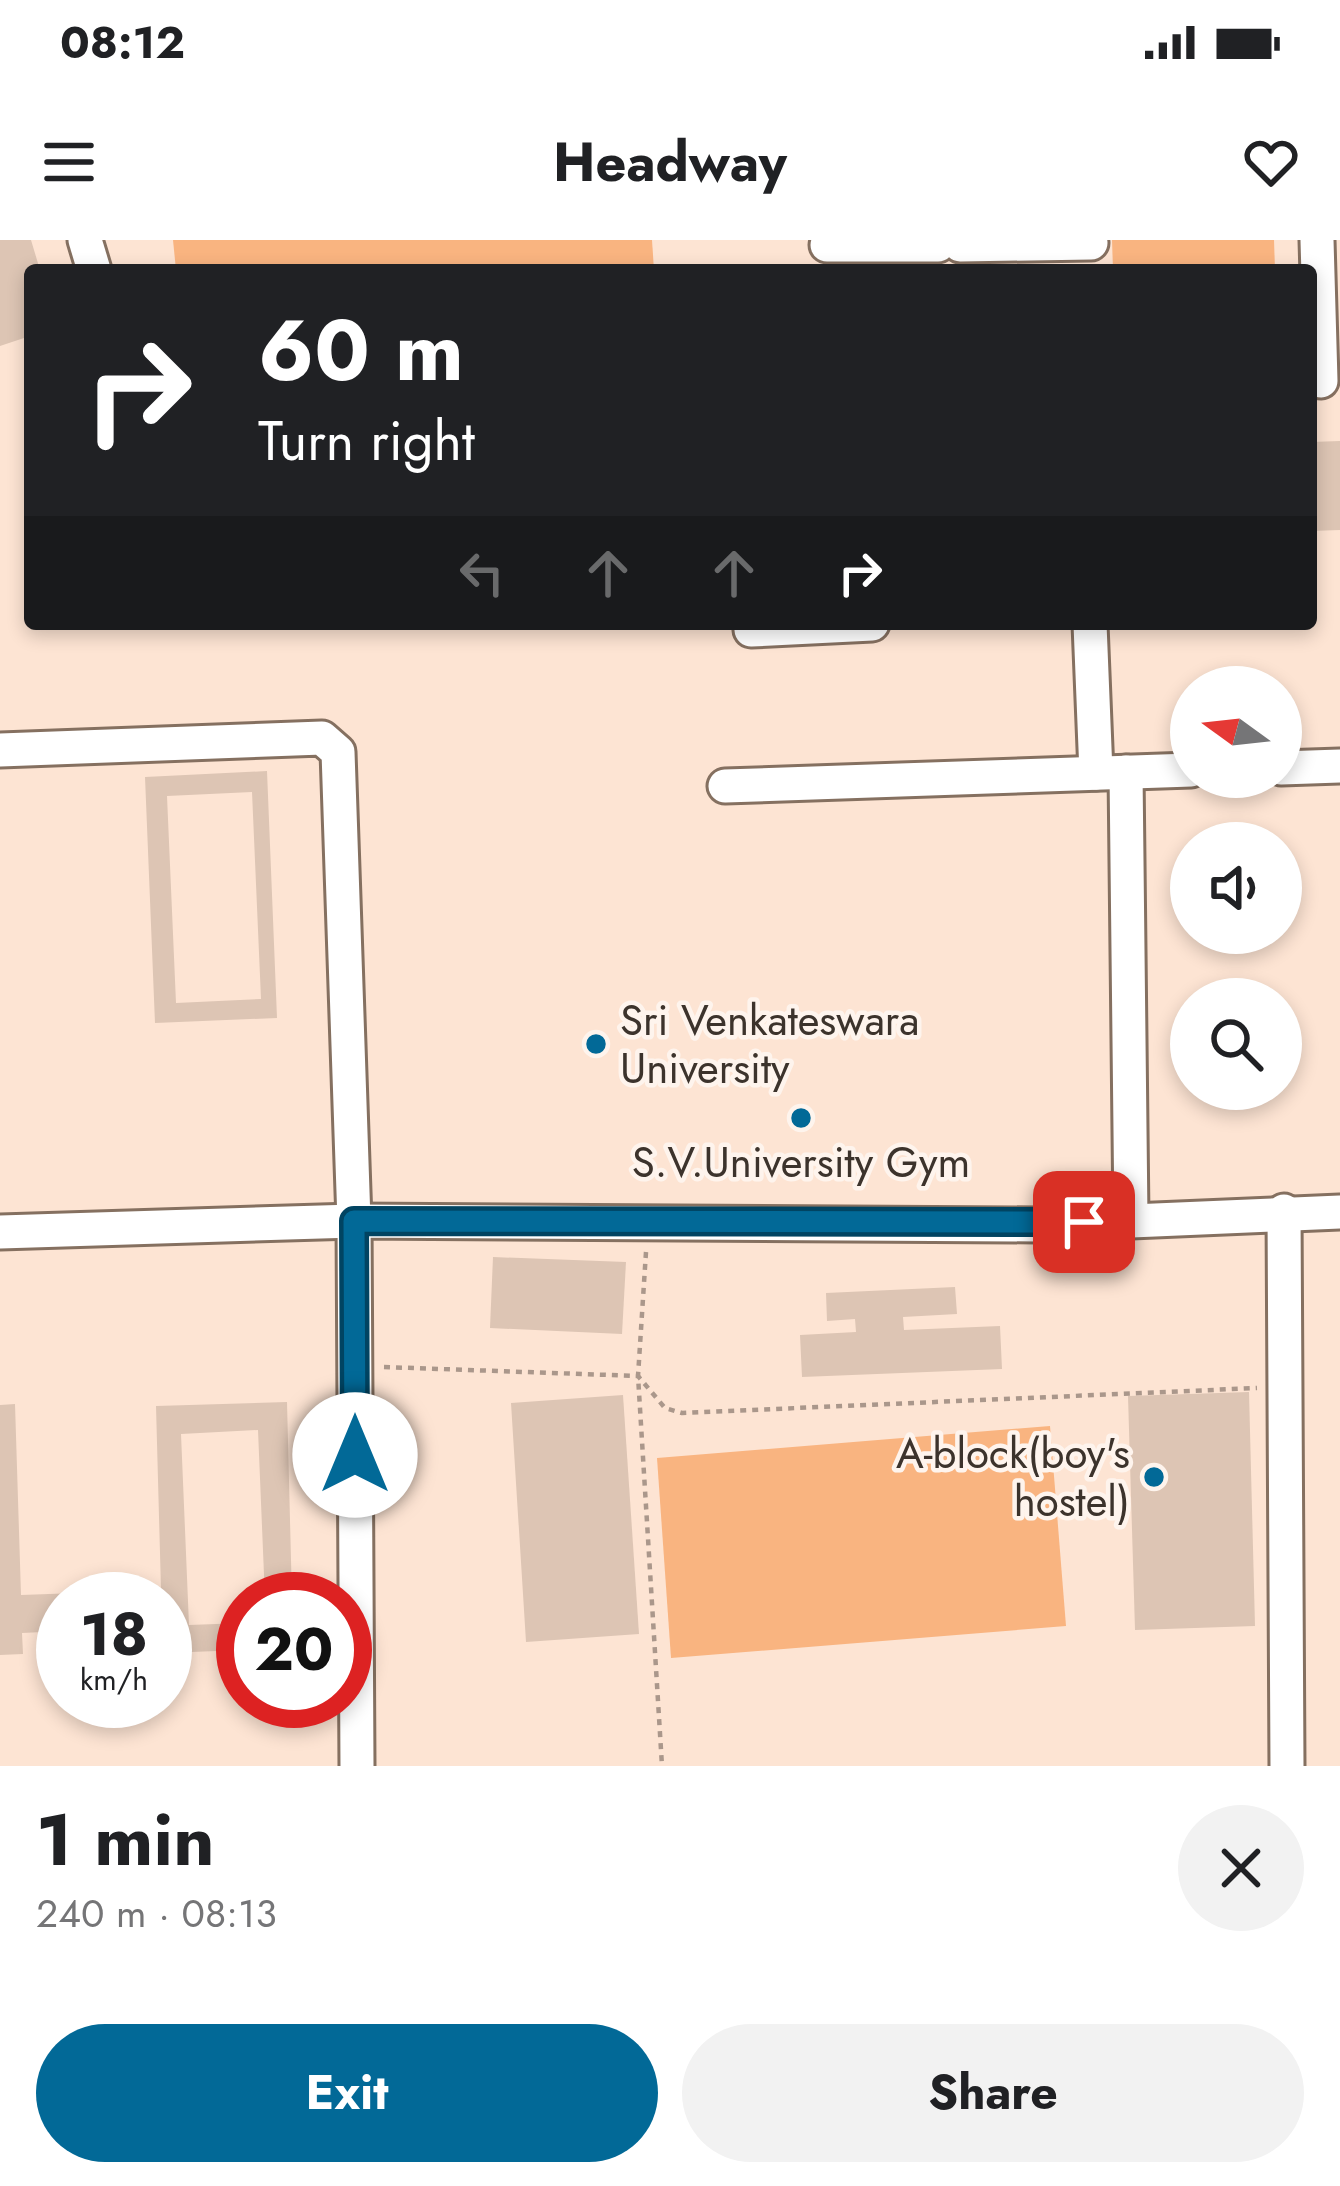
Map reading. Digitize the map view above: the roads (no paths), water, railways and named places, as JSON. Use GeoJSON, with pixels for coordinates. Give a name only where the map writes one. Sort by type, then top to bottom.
{"type":"FeatureCollection","features":[{"type":"Feature","properties":{"kind":"street"},"geometry":{"type":"LineString","coordinates":[[1317,240],[1324,381]]}},
{"type":"Feature","properties":{"kind":"street"},"geometry":{"type":"LineString","coordinates":[[827,245],[1091,251]]}},
{"type":"Feature","properties":{"kind":"street"},"geometry":{"type":"LineString","coordinates":[[1091,630],[1111,773],[1130,1220]]}},
{"type":"Feature","properties":{"kind":"street"},"geometry":{"type":"LineString","coordinates":[[0,751],[322,738],[338,752],[354,1221],[357,1766]]}},
{"type":"Feature","properties":{"kind":"street"},"geometry":{"type":"LineString","coordinates":[[1302,767],[1340,766]]}},
{"type":"Feature","properties":{"kind":"street"},"geometry":{"type":"LineString","coordinates":[[725,786],[1170,771]]}},
{"type":"Feature","properties":{"kind":"street"},"geometry":{"type":"LineString","coordinates":[[0,1232],[354,1221],[1038,1225],[1284,1210],[1340,1212]]}},
{"type":"Feature","properties":{"kind":"street"},"geometry":{"type":"LineString","coordinates":[[1284,1210],[1287,1766]]}},
{"type":"Feature","properties":{"kind":"place","name":"Sri Venkateswara University"},"geometry":{"type":"Point","coordinates":[596,1044]}},
{"type":"Feature","properties":{"kind":"place","name":"S.V.University Gym"},"geometry":{"type":"Point","coordinates":[801,1118]}},
{"type":"Feature","properties":{"kind":"place","name":"A-block(boy's hostel)"},"geometry":{"type":"Point","coordinates":[1154,1477]}}]}
